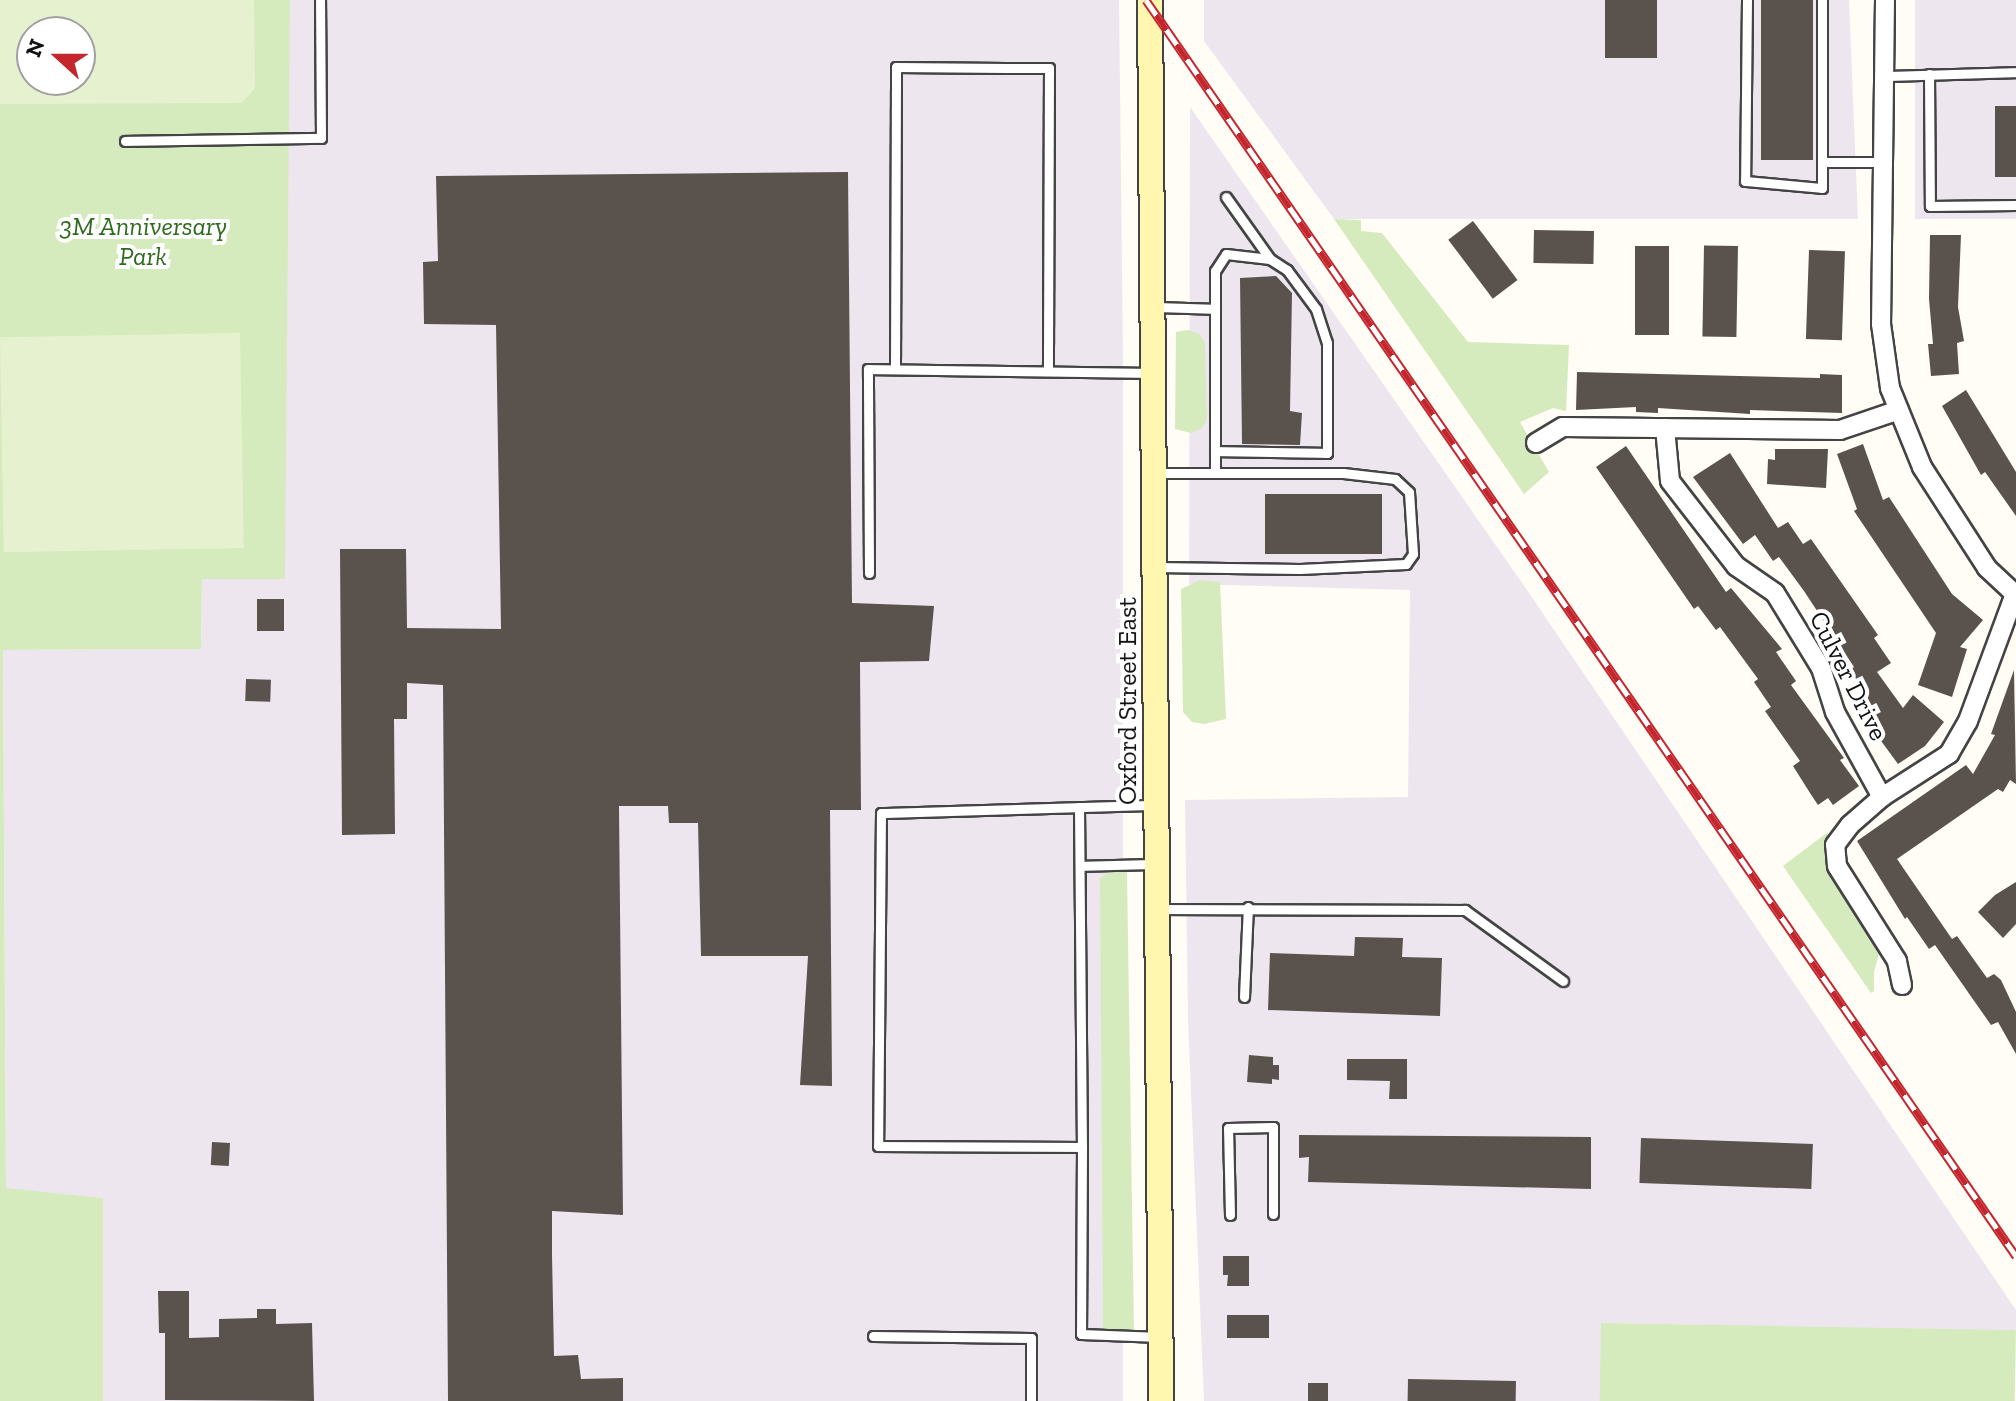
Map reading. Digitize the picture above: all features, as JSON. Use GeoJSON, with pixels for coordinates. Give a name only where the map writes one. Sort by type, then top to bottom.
{"type":"FeatureCollection","features":[{"type":"Feature","properties":{"kind":"main road","name":"Oxford Street East"},"geometry":{"type":"LineString","coordinates":[[1150,0],[1161,1401]]}},
{"type":"Feature","properties":{"kind":"street"},"geometry":{"type":"LineString","coordinates":[[1885,0],[1881,324],[1890,388],[1922,467],[1987,568],[2015,595],[1968,721],[1949,754],[1882,797],[1850,825],[1835,845],[1837,866],[1897,961],[1902,985]]}},
{"type":"Feature","properties":{"kind":"street"},"geometry":{"type":"LineString","coordinates":[[1536,443],[1563,427],[1840,430],[1899,410]]}},
{"type":"Feature","properties":{"kind":"street","name":"Culver Drive"},"geometry":{"type":"LineString","coordinates":[[1665,428],[1670,481],[1736,566],[1775,593],[1821,668],[1835,712],[1882,797]]}},
{"type":"Feature","properties":{"kind":"lane"},"geometry":{"type":"LineString","coordinates":[[125,141],[321,138],[320,0]]}},
{"type":"Feature","properties":{"kind":"lane"},"geometry":{"type":"LineString","coordinates":[[1747,0],[1745,181],[1822,188],[1822,0]]}},
{"type":"Feature","properties":{"kind":"lane"},"geometry":{"type":"LineString","coordinates":[[895,369],[896,67],[1049,68],[1048,371]]}},
{"type":"Feature","properties":{"kind":"lane"},"geometry":{"type":"LineString","coordinates":[[1884,76],[2016,72]]}},
{"type":"Feature","properties":{"kind":"lane"},"geometry":{"type":"LineString","coordinates":[[1929,74],[1930,206],[2016,205]]}},
{"type":"Feature","properties":{"kind":"lane"},"geometry":{"type":"LineString","coordinates":[[1822,162],[1883,162]]}},
{"type":"Feature","properties":{"kind":"lane"},"geometry":{"type":"LineString","coordinates":[[1215,451],[1327,453],[1327,343],[1316,309],[1287,270],[1270,259],[1226,197]]}},
{"type":"Feature","properties":{"kind":"lane"},"geometry":{"type":"LineString","coordinates":[[1215,473],[1215,271],[1226,254],[1270,259]]}},
{"type":"Feature","properties":{"kind":"lane"},"geometry":{"type":"LineString","coordinates":[[1153,307],[1215,309]]}},
{"type":"Feature","properties":{"kind":"lane"},"geometry":{"type":"LineString","coordinates":[[869,573],[868,369],[1153,373]]}},
{"type":"Feature","properties":{"kind":"lane"},"geometry":{"type":"LineString","coordinates":[[1154,473],[1343,473],[1395,479],[1409,492],[1413,554],[1406,564],[1300,569],[1155,567]]}},
{"type":"Feature","properties":{"kind":"lane"},"geometry":{"type":"LineString","coordinates":[[1082,1147],[878,1146],[881,813],[1156,805]]}},
{"type":"Feature","properties":{"kind":"lane"},"geometry":{"type":"LineString","coordinates":[[1079,807],[1081,1334],[1160,1337]]}},
{"type":"Feature","properties":{"kind":"lane"},"geometry":{"type":"LineString","coordinates":[[1080,866],[1157,864]]}},
{"type":"Feature","properties":{"kind":"lane"},"geometry":{"type":"LineString","coordinates":[[1244,997],[1248,907]]}},
{"type":"Feature","properties":{"kind":"lane"},"geometry":{"type":"LineString","coordinates":[[1157,909],[1465,910],[1563,981]]}},
{"type":"Feature","properties":{"kind":"lane"},"geometry":{"type":"LineString","coordinates":[[1230,1215],[1228,1128],[1273,1127],[1273,1214]]}},
{"type":"Feature","properties":{"kind":"lane"},"geometry":{"type":"LineString","coordinates":[[873,1336],[1031,1338],[1031,1401]]}},
{"type":"Feature","properties":{"kind":"shaded area"},"geometry":{"type":"Polygon","coordinates":[[[281,0],[1119,0],[1123,357],[1123,1401],[103,1401],[103,1198],[6,1189],[3,650],[201,649],[202,579],[285,578],[281,0]]]}},
{"type":"Feature","properties":{"kind":"shaded area"},"geometry":{"type":"Polygon","coordinates":[[[1204,0],[1849,0],[1858,219],[1334,219],[1204,41],[1204,0]]]}},
{"type":"Feature","properties":{"kind":"shaded area"},"geometry":{"type":"Polygon","coordinates":[[[1915,0],[2016,0],[2016,219],[1915,219],[1915,0]]]}},
{"type":"Feature","properties":{"kind":"shaded area"},"geometry":{"type":"Polygon","coordinates":[[[1190,107],[1527,590],[2016,1310],[2016,1332],[1601,1323],[1607,1401],[1204,1401],[1188,1021],[1185,800],[1408,797],[1410,590],[1189,584],[1190,107]]]}},
{"type":"Feature","properties":{"kind":"green space","name":"3M Anniversary Park"},"geometry":{"type":"Polygon","coordinates":[[[0,0],[290,0],[285,579],[202,579],[201,649],[3,650],[6,1188],[103,1198],[103,1401],[0,1401],[0,0]]]}},
{"type":"Feature","properties":{"kind":"green space"},"geometry":{"type":"Polygon","coordinates":[[[0,0],[254,0],[255,88],[242,103],[0,104],[0,0]]]}},
{"type":"Feature","properties":{"kind":"green space"},"geometry":{"type":"Polygon","coordinates":[[[1334,219],[1361,220],[1361,231],[1382,233],[1468,342],[1569,345],[1566,411],[1553,408],[1520,422],[1549,472],[1524,494],[1334,219]]]}},
{"type":"Feature","properties":{"kind":"green space"},"geometry":{"type":"Polygon","coordinates":[[[1188,330],[1200,334],[1205,343],[1207,419],[1202,428],[1191,433],[1175,429],[1176,332],[1188,330]]]}},
{"type":"Feature","properties":{"kind":"green space"},"geometry":{"type":"Polygon","coordinates":[[[240,333],[244,548],[4,552],[0,337],[240,333]]]}},
{"type":"Feature","properties":{"kind":"green space"},"geometry":{"type":"Polygon","coordinates":[[[1200,580],[1220,582],[1226,719],[1204,724],[1192,722],[1183,712],[1181,589],[1200,580]]]}},
{"type":"Feature","properties":{"kind":"green space"},"geometry":{"type":"Polygon","coordinates":[[[1828,832],[1824,851],[1829,871],[1880,951],[1874,972],[1874,991],[1871,993],[1783,866],[1828,832]]]}},
{"type":"Feature","properties":{"kind":"green space"},"geometry":{"type":"Polygon","coordinates":[[[1112,871],[1127,872],[1134,1333],[1103,1334],[1100,878],[1112,871]]]}},
{"type":"Feature","properties":{"kind":"green space"},"geometry":{"type":"Polygon","coordinates":[[[1601,1323],[2016,1330],[2015,1401],[1600,1401],[1601,1323]]]}},
{"type":"Feature","properties":{"kind":"building"},"geometry":{"type":"Polygon","coordinates":[[[1605,0],[1657,0],[1657,58],[1605,58],[1605,0]]]}},
{"type":"Feature","properties":{"kind":"building"},"geometry":{"type":"Polygon","coordinates":[[[1761,0],[1813,0],[1813,160],[1761,160],[1761,0]]]}},
{"type":"Feature","properties":{"kind":"building"},"geometry":{"type":"Polygon","coordinates":[[[1995,106],[2016,106],[2016,177],[1995,177],[1995,106]]]}},
{"type":"Feature","properties":{"kind":"building"},"geometry":{"type":"Polygon","coordinates":[[[848,172],[852,603],[934,606],[929,661],[860,662],[861,810],[830,810],[832,1086],[800,1085],[808,956],[701,956],[698,823],[669,823],[668,806],[619,806],[623,1215],[552,1211],[552,1254],[554,1356],[578,1355],[581,1379],[623,1378],[623,1401],[448,1401],[443,685],[407,683],[407,719],[394,719],[395,834],[342,835],[340,549],[406,549],[407,628],[501,629],[496,325],[424,324],[423,262],[438,261],[436,176],[848,172]]]}},
{"type":"Feature","properties":{"kind":"building"},"geometry":{"type":"Polygon","coordinates":[[[1473,221],[1518,280],[1493,299],[1448,240],[1473,221]]]}},
{"type":"Feature","properties":{"kind":"building"},"geometry":{"type":"Polygon","coordinates":[[[1534,230],[1594,231],[1593,264],[1533,263],[1534,230]]]}},
{"type":"Feature","properties":{"kind":"building"},"geometry":{"type":"Polygon","coordinates":[[[1930,235],[1961,235],[1958,307],[1964,341],[1957,343],[1959,374],[1931,376],[1928,344],[1933,344],[1929,299],[1930,235]]]}},
{"type":"Feature","properties":{"kind":"building"},"geometry":{"type":"Polygon","coordinates":[[[1704,245],[1738,246],[1736,337],[1702,336],[1704,245]]]}},
{"type":"Feature","properties":{"kind":"building"},"geometry":{"type":"Polygon","coordinates":[[[1635,246],[1669,246],[1669,335],[1635,335],[1635,246]]]}},
{"type":"Feature","properties":{"kind":"building"},"geometry":{"type":"Polygon","coordinates":[[[1809,250],[1845,251],[1842,340],[1806,339],[1809,250]]]}},
{"type":"Feature","properties":{"kind":"building"},"geometry":{"type":"Polygon","coordinates":[[[1276,276],[1292,293],[1290,411],[1302,413],[1300,445],[1242,444],[1240,278],[1276,276]]]}},
{"type":"Feature","properties":{"kind":"building"},"geometry":{"type":"Polygon","coordinates":[[[1577,372],[1820,378],[1820,374],[1842,375],[1842,413],[1750,410],[1750,414],[1658,408],[1658,413],[1636,412],[1636,407],[1576,410],[1577,372]]]}},
{"type":"Feature","properties":{"kind":"building"},"geometry":{"type":"Polygon","coordinates":[[[1966,390],[2016,472],[2016,516],[1985,472],[1981,475],[1942,406],[1966,390]]]}},
{"type":"Feature","properties":{"kind":"building"},"geometry":{"type":"Polygon","coordinates":[[[1863,444],[1883,500],[1889,497],[1952,594],[1983,620],[1960,647],[1967,649],[1952,697],[1918,685],[1936,633],[1854,511],[1857,509],[1837,454],[1863,444]]]}},
{"type":"Feature","properties":{"kind":"building"},"geometry":{"type":"Polygon","coordinates":[[[1626,446],[1726,592],[1731,588],[1782,649],[1776,652],[1796,681],[1791,685],[1844,758],[1840,760],[1859,786],[1833,805],[1828,798],[1818,805],[1793,766],[1800,761],[1765,711],[1771,707],[1754,682],[1758,679],[1720,627],[1716,630],[1698,606],[1694,609],[1596,467],[1626,446]]]}},
{"type":"Feature","properties":{"kind":"building"},"geometry":{"type":"Polygon","coordinates":[[[1775,449],[1828,449],[1826,488],[1767,484],[1768,459],[1775,460],[1775,449]]]}},
{"type":"Feature","properties":{"kind":"building"},"geometry":{"type":"Polygon","coordinates":[[[1730,453],[1778,528],[1788,522],[1803,544],[1811,539],[1878,635],[1874,638],[1891,663],[1877,672],[1903,708],[1913,695],[1944,722],[1925,746],[1898,764],[1851,700],[1864,691],[1850,670],[1854,667],[1804,591],[1779,557],[1773,561],[1755,535],[1743,544],[1693,477],[1730,453]]]}},
{"type":"Feature","properties":{"kind":"building"},"geometry":{"type":"Polygon","coordinates":[[[1265,494],[1382,494],[1382,554],[1265,554],[1265,494]]]}},
{"type":"Feature","properties":{"kind":"building"},"geometry":{"type":"Polygon","coordinates":[[[257,599],[284,599],[284,631],[257,631],[257,599]]]}},
{"type":"Feature","properties":{"kind":"building"},"geometry":{"type":"Polygon","coordinates":[[[2014,670],[2016,784],[2010,780],[2003,792],[1998,789],[1897,859],[1952,939],[1957,936],[1987,978],[1994,974],[2001,980],[2016,1012],[2016,1054],[1998,1022],[1991,1025],[1935,945],[1929,949],[1907,917],[1905,919],[1857,841],[1966,765],[1973,774],[1995,735],[1991,734],[2014,670]]]}},
{"type":"Feature","properties":{"kind":"building"},"geometry":{"type":"Polygon","coordinates":[[[246,679],[271,680],[270,702],[245,701],[246,679]]]}},
{"type":"Feature","properties":{"kind":"building"},"geometry":{"type":"Polygon","coordinates":[[[2016,882],[2016,924],[2003,938],[1978,912],[1995,895],[2016,882]]]}},
{"type":"Feature","properties":{"kind":"building"},"geometry":{"type":"Polygon","coordinates":[[[1355,937],[1403,938],[1402,957],[1442,958],[1440,1016],[1268,1010],[1270,953],[1354,956],[1355,937]]]}},
{"type":"Feature","properties":{"kind":"building"},"geometry":{"type":"Polygon","coordinates":[[[1249,1055],[1273,1057],[1273,1065],[1279,1065],[1279,1080],[1272,1079],[1272,1084],[1247,1082],[1249,1055]]]}},
{"type":"Feature","properties":{"kind":"building"},"geometry":{"type":"Polygon","coordinates":[[[1347,1059],[1407,1059],[1407,1099],[1389,1099],[1390,1081],[1347,1080],[1347,1059]]]}},
{"type":"Feature","properties":{"kind":"building"},"geometry":{"type":"Polygon","coordinates":[[[1299,1135],[1591,1137],[1591,1189],[1308,1182],[1309,1157],[1299,1158],[1299,1135]]]}},
{"type":"Feature","properties":{"kind":"building"},"geometry":{"type":"Polygon","coordinates":[[[1641,1138],[1813,1144],[1811,1189],[1639,1183],[1641,1138]]]}},
{"type":"Feature","properties":{"kind":"building"},"geometry":{"type":"Polygon","coordinates":[[[212,1142],[230,1143],[229,1166],[211,1165],[212,1142]]]}},
{"type":"Feature","properties":{"kind":"building"},"geometry":{"type":"Polygon","coordinates":[[[1223,1256],[1249,1256],[1249,1286],[1227,1286],[1228,1275],[1223,1275],[1223,1256]]]}},
{"type":"Feature","properties":{"kind":"building"},"geometry":{"type":"Polygon","coordinates":[[[158,1291],[189,1291],[189,1338],[219,1337],[219,1319],[257,1318],[257,1309],[276,1309],[276,1324],[312,1323],[314,1401],[165,1400],[165,1333],[159,1333],[158,1291]]]}},
{"type":"Feature","properties":{"kind":"building"},"geometry":{"type":"Polygon","coordinates":[[[1227,1315],[1269,1315],[1269,1338],[1227,1338],[1227,1315]]]}},
{"type":"Feature","properties":{"kind":"building"},"geometry":{"type":"Polygon","coordinates":[[[1408,1379],[1516,1381],[1516,1401],[1408,1401],[1408,1379]]]}},
{"type":"Feature","properties":{"kind":"building"},"geometry":{"type":"Polygon","coordinates":[[[1308,1383],[1328,1383],[1328,1401],[1308,1401],[1308,1383]]]}},
{"type":"Feature","properties":{"kind":"railway"},"geometry":{"type":"LineString","coordinates":[[1146,0],[2016,1256]]}}]}
